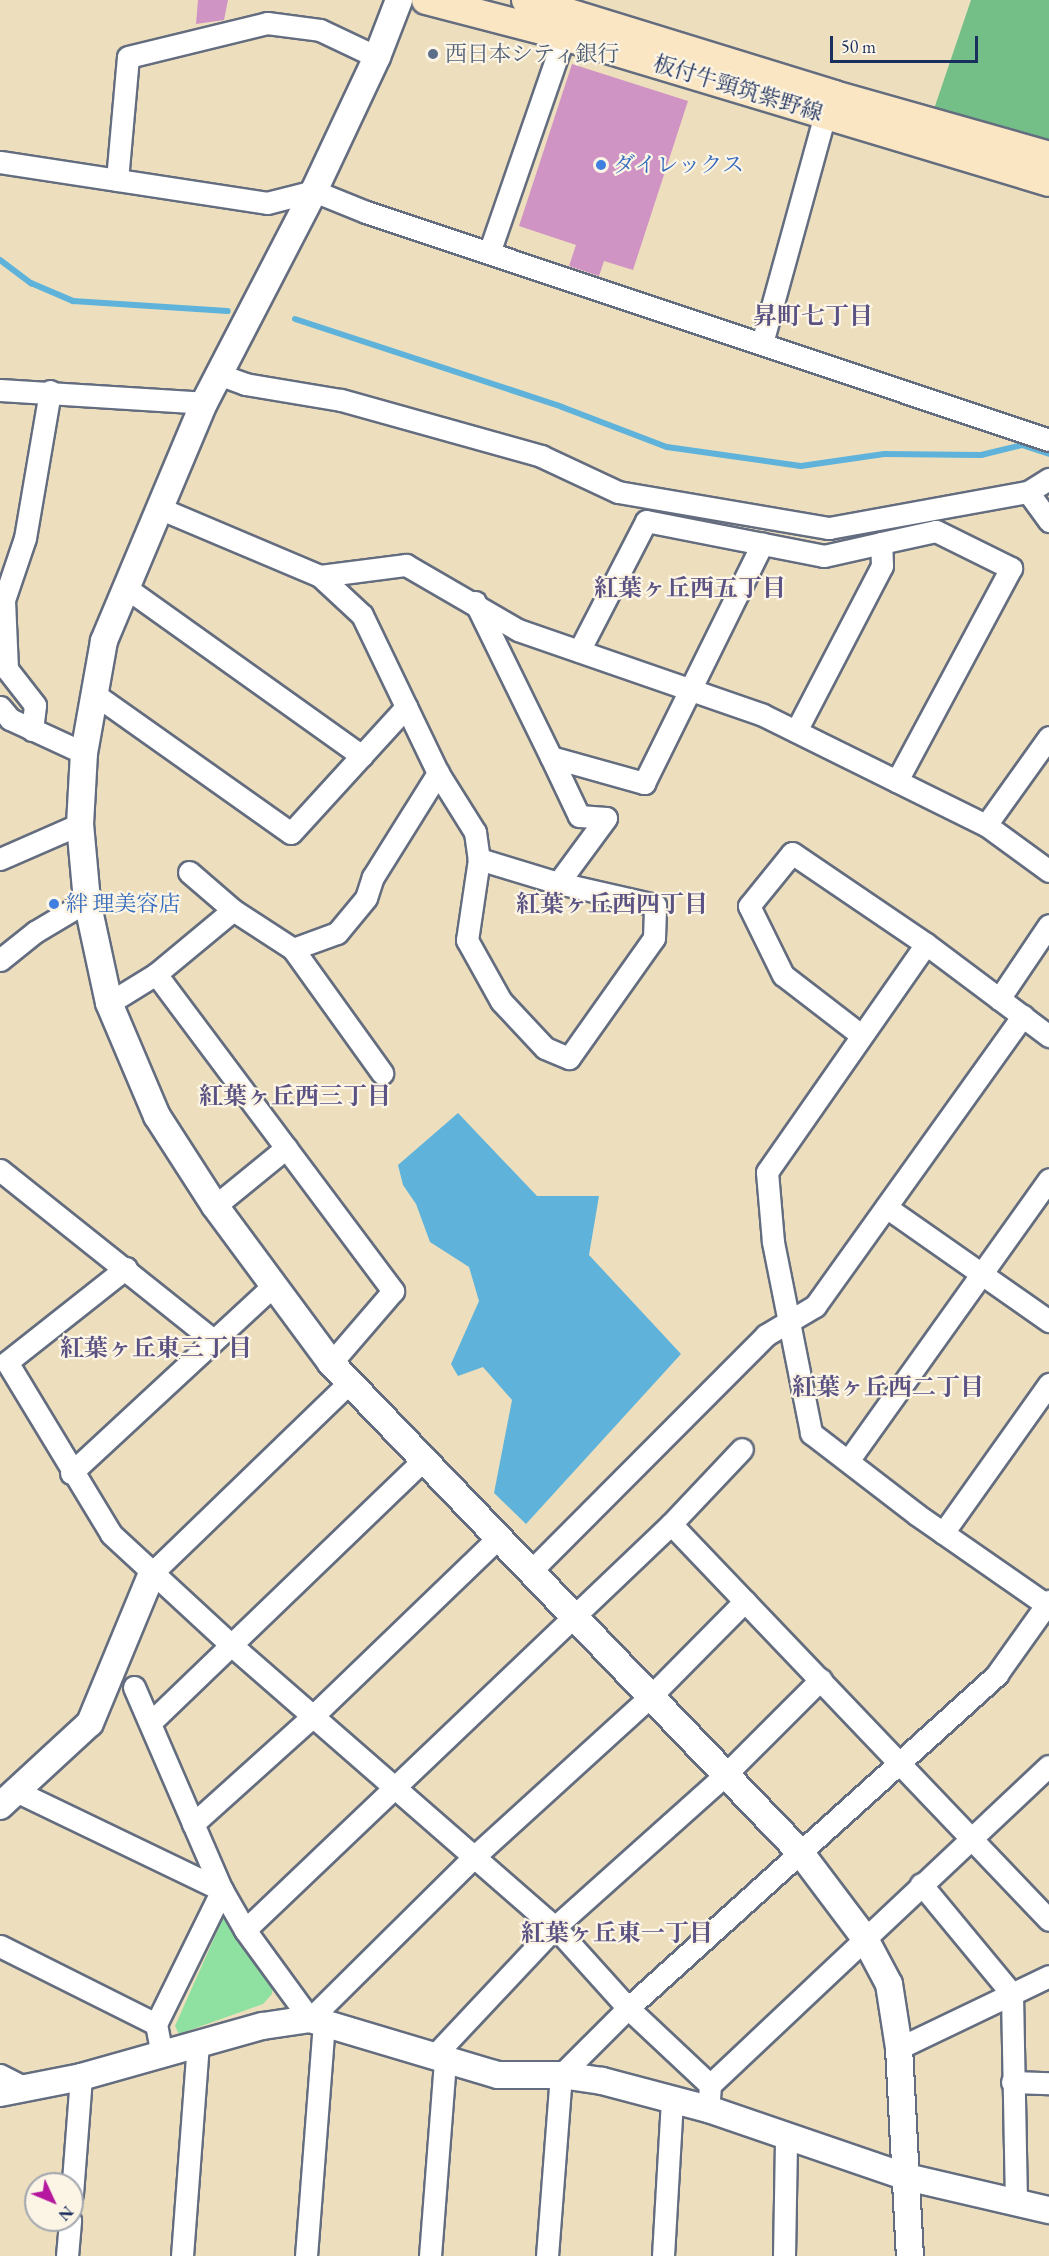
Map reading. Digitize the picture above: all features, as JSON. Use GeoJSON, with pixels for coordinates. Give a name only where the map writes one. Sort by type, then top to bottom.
{"type":"FeatureCollection","features":[{"type":"Feature","properties":{"kind":"main road","name":"板付牛頸筑紫野線"},"geometry":{"type":"LineString","coordinates":[[426,0],[564,36],[1049,182]]}},
{"type":"Feature","properties":{"kind":"main road","name":"板付牛頸筑紫野線"},"geometry":{"type":"LineString","coordinates":[[526,0],[834,95],[1049,156]]}},
{"type":"Feature","properties":{"kind":"street"},"geometry":{"type":"LineString","coordinates":[[399,0],[377,57],[314,191],[204,403],[124,587],[104,641],[84,753],[80,824],[87,901],[109,1003],[157,1116],[215,1206],[331,1363],[530,1572],[652,1695],[800,1852],[864,1937],[889,1984],[899,2048],[910,2256]]}},
{"type":"Feature","properties":{"kind":"street"},"geometry":{"type":"LineString","coordinates":[[117,180],[128,57],[267,23],[320,30],[377,57]]}},
{"type":"Feature","properties":{"kind":"street"},"geometry":{"type":"LineString","coordinates":[[490,250],[564,36]]}},
{"type":"Feature","properties":{"kind":"street"},"geometry":{"type":"LineString","coordinates":[[762,343],[825,114]]}},
{"type":"Feature","properties":{"kind":"street"},"geometry":{"type":"LineString","coordinates":[[0,162],[267,203],[314,191],[366,212],[490,250],[1049,440]]}},
{"type":"Feature","properties":{"kind":"street"},"geometry":{"type":"LineString","coordinates":[[218,374],[245,384],[340,400],[541,456],[618,492],[830,528],[1028,492],[1049,479]]}},
{"type":"Feature","properties":{"kind":"street"},"geometry":{"type":"LineString","coordinates":[[0,390],[50,391],[204,403]]}},
{"type":"Feature","properties":{"kind":"street"},"geometry":{"type":"LineString","coordinates":[[32,730],[35,705],[7,669],[4,600],[25,538],[50,391]]}},
{"type":"Feature","properties":{"kind":"street"},"geometry":{"type":"LineString","coordinates":[[1028,492],[1049,521]]}},
{"type":"Feature","properties":{"kind":"street"},"geometry":{"type":"LineString","coordinates":[[159,508],[320,576],[362,615],[438,773],[475,832],[479,859],[467,939],[501,1001],[545,1048],[569,1058],[654,938],[655,905],[558,883],[479,859]]}},
{"type":"Feature","properties":{"kind":"street"},"geometry":{"type":"LineString","coordinates":[[579,651],[646,521],[824,556],[936,531],[1011,568],[897,781]]}},
{"type":"Feature","properties":{"kind":"street"},"geometry":{"type":"LineString","coordinates":[[796,731],[882,566],[881,543]]}},
{"type":"Feature","properties":{"kind":"street"},"geometry":{"type":"LineString","coordinates":[[551,757],[644,783],[762,544]]}},
{"type":"Feature","properties":{"kind":"street"},"geometry":{"type":"LineString","coordinates":[[320,576],[406,565],[475,602],[518,630],[763,715],[986,825],[1049,871]]}},
{"type":"Feature","properties":{"kind":"street"},"geometry":{"type":"LineString","coordinates":[[124,587],[362,756]]}},
{"type":"Feature","properties":{"kind":"street"},"geometry":{"type":"LineString","coordinates":[[475,602],[579,816],[606,818],[558,883]]}},
{"type":"Feature","properties":{"kind":"street"},"geometry":{"type":"LineString","coordinates":[[93,693],[291,833],[406,707]]}},
{"type":"Feature","properties":{"kind":"street"},"geometry":{"type":"LineString","coordinates":[[0,707],[10,719],[84,753]]}},
{"type":"Feature","properties":{"kind":"street"},"geometry":{"type":"LineString","coordinates":[[986,825],[1049,737]]}},
{"type":"Feature","properties":{"kind":"street"},"geometry":{"type":"LineString","coordinates":[[292,949],[338,933],[366,898],[373,877],[438,773]]}},
{"type":"Feature","properties":{"kind":"street"},"geometry":{"type":"LineString","coordinates":[[0,859],[80,824]]}},
{"type":"Feature","properties":{"kind":"street"},"geometry":{"type":"LineString","coordinates":[[861,1035],[783,975],[749,906],[792,853],[926,944],[1049,1036]]}},
{"type":"Feature","properties":{"kind":"street"},"geometry":{"type":"LineString","coordinates":[[189,872],[233,910],[292,949],[382,1073]]}},
{"type":"Feature","properties":{"kind":"street"},"geometry":{"type":"LineString","coordinates":[[0,960],[34,932],[87,901]]}},
{"type":"Feature","properties":{"kind":"street"},"geometry":{"type":"LineString","coordinates":[[109,1003],[156,974],[233,910]]}},
{"type":"Feature","properties":{"kind":"street"},"geometry":{"type":"LineString","coordinates":[[999,999],[1049,925]]}},
{"type":"Feature","properties":{"kind":"street"},"geometry":{"type":"LineString","coordinates":[[547,2256],[561,2075],[628,2008],[997,1674],[1048,1603],[943,1533],[811,1433],[791,1318],[773,1242],[767,1172],[926,944]]}},
{"type":"Feature","properties":{"kind":"street"},"geometry":{"type":"LineString","coordinates":[[156,974],[393,1291],[331,1363]]}},
{"type":"Feature","properties":{"kind":"street"},"geometry":{"type":"LineString","coordinates":[[530,1572],[766,1335],[791,1318],[815,1306],[1023,1017]]}},
{"type":"Feature","properties":{"kind":"street"},"geometry":{"type":"LineString","coordinates":[[215,1206],[286,1148]]}},
{"type":"Feature","properties":{"kind":"street"},"geometry":{"type":"LineString","coordinates":[[0,1170],[126,1268],[213,1340]]}},
{"type":"Feature","properties":{"kind":"street"},"geometry":{"type":"LineString","coordinates":[[848,1461],[1049,1179]]}},
{"type":"Feature","properties":{"kind":"street"},"geometry":{"type":"LineString","coordinates":[[886,1207],[1049,1321]]}},
{"type":"Feature","properties":{"kind":"street"},"geometry":{"type":"LineString","coordinates":[[126,1268],[8,1362],[71,1473],[111,1534],[229,1643],[555,1927],[709,2097],[786,2137],[907,2177],[1049,2210]]}},
{"type":"Feature","properties":{"kind":"street"},"geometry":{"type":"LineString","coordinates":[[71,1473],[274,1285]]}},
{"type":"Feature","properties":{"kind":"street"},"geometry":{"type":"LineString","coordinates":[[222,1890],[8,1798],[90,1723],[152,1573],[349,1383]]}},
{"type":"Feature","properties":{"kind":"street"},"geometry":{"type":"LineString","coordinates":[[943,1533],[1049,1384]]}},
{"type":"Feature","properties":{"kind":"street"},"geometry":{"type":"LineString","coordinates":[[245,1930],[671,1524],[742,1449]]}},
{"type":"Feature","properties":{"kind":"street"},"geometry":{"type":"LineString","coordinates":[[150,1723],[229,1643],[424,1459]]}},
{"type":"Feature","properties":{"kind":"street"},"geometry":{"type":"LineString","coordinates":[[671,1524],[972,1837],[1045,1907]]}},
{"type":"Feature","properties":{"kind":"street"},"geometry":{"type":"LineString","coordinates":[[193,1824],[314,1715],[498,1538]]}},
{"type":"Feature","properties":{"kind":"street"},"geometry":{"type":"LineString","coordinates":[[306,2256],[317,2020],[475,1856],[652,1695],[745,1600]]}},
{"type":"Feature","properties":{"kind":"street"},"geometry":{"type":"LineString","coordinates":[[430,2256],[439,2059],[555,1927],[726,1774],[821,1679]]}},
{"type":"Feature","properties":{"kind":"street"},"geometry":{"type":"LineString","coordinates":[[134,1687],[222,1890],[245,1930],[317,2020]]}},
{"type":"Feature","properties":{"kind":"street"},"geometry":{"type":"LineString","coordinates":[[0,2075],[12,2090],[81,2077],[263,2025],[317,2020],[439,2059],[498,2075],[561,2075],[672,2100],[709,2097],[864,1937],[1049,1766]]}},
{"type":"Feature","properties":{"kind":"street"},"geometry":{"type":"LineString","coordinates":[[921,1884],[1012,1994],[1016,2201]]}},
{"type":"Feature","properties":{"kind":"street"},"geometry":{"type":"LineString","coordinates":[[162,2055],[156,2024],[222,1890]]}},
{"type":"Feature","properties":{"kind":"street"},"geometry":{"type":"LineString","coordinates":[[0,1946],[156,2024]]}},
{"type":"Feature","properties":{"kind":"street"},"geometry":{"type":"LineString","coordinates":[[899,2048],[1049,1976]]}},
{"type":"Feature","properties":{"kind":"street"},"geometry":{"type":"LineString","coordinates":[[182,2256],[198,2045]]}},
{"type":"Feature","properties":{"kind":"street"},"geometry":{"type":"LineString","coordinates":[[74,2172],[81,2077]]}},
{"type":"Feature","properties":{"kind":"street"},"geometry":{"type":"LineString","coordinates":[[1012,2082],[1049,2084]]}},
{"type":"Feature","properties":{"kind":"street"},"geometry":{"type":"LineString","coordinates":[[663,2256],[672,2100]]}},
{"type":"Feature","properties":{"kind":"street"},"geometry":{"type":"LineString","coordinates":[[784,2256],[786,2137]]}},
{"type":"Feature","properties":{"kind":"street"},"geometry":{"type":"LineString","coordinates":[[67,2256],[69,2232]]}},
{"type":"Feature","properties":{"kind":"green space"},"geometry":{"type":"Polygon","coordinates":[[[971,0],[1049,0],[1049,141],[934,109],[971,0]]]}},
{"type":"Feature","properties":{"kind":"green space"},"geometry":{"type":"Polygon","coordinates":[[[224,1916],[230,1917],[273,1985],[272,1994],[263,2004],[179,2034],[175,2026],[224,1916]]]}},
{"type":"Feature","properties":{"kind":"water"},"geometry":{"type":"Polygon","coordinates":[[[458,1113],[537,1196],[599,1196],[589,1255],[681,1354],[526,1524],[494,1493],[512,1400],[483,1367],[458,1376],[451,1364],[479,1301],[469,1267],[430,1242],[416,1204],[403,1185],[398,1165],[458,1113]]]}},
{"type":"Feature","properties":{"kind":"building"},"geometry":{"type":"Polygon","coordinates":[[[198,0],[228,0],[224,20],[196,24],[198,0]]]}},
{"type":"Feature","properties":{"kind":"building"},"geometry":{"type":"Polygon","coordinates":[[[572,64],[688,101],[633,270],[604,261],[599,276],[569,266],[576,245],[519,226],[572,64]]]}},
{"type":"Feature","properties":{"kind":"waterway"},"geometry":{"type":"LineString","coordinates":[[0,260],[31,283],[73,301],[228,311]]}},
{"type":"Feature","properties":{"kind":"waterway"},"geometry":{"type":"LineString","coordinates":[[295,319],[562,407],[667,447],[801,466],[884,454],[981,455],[1022,445],[1049,454]]}},
{"type":"Feature","properties":{"kind":"place","name":"西日本シティ銀行"},"geometry":{"type":"Point","coordinates":[433,54]}},
{"type":"Feature","properties":{"kind":"place","name":"ダイレックス"},"geometry":{"type":"Point","coordinates":[601,165]}},
{"type":"Feature","properties":{"kind":"place","name":"絆 理美容店"},"geometry":{"type":"Point","coordinates":[54,904]}},
{"type":"Feature","properties":{"kind":"district","name":"昇町七丁目"},"geometry":{"type":"Point","coordinates":[813,316]}},
{"type":"Feature","properties":{"kind":"district","name":"紅葉ヶ丘西五丁目"},"geometry":{"type":"Point","coordinates":[690,588]}},
{"type":"Feature","properties":{"kind":"district","name":"紅葉ヶ丘西四丁目"},"geometry":{"type":"Point","coordinates":[612,904]}},
{"type":"Feature","properties":{"kind":"district","name":"紅葉ヶ丘西三丁目"},"geometry":{"type":"Point","coordinates":[295,1096]}},
{"type":"Feature","properties":{"kind":"district","name":"紅葉ヶ丘東三丁目"},"geometry":{"type":"Point","coordinates":[156,1348]}},
{"type":"Feature","properties":{"kind":"district","name":"紅葉ヶ丘西二丁目"},"geometry":{"type":"Point","coordinates":[888,1387]}},
{"type":"Feature","properties":{"kind":"district","name":"紅葉ヶ丘東一丁目"},"geometry":{"type":"Point","coordinates":[617,1933]}}]}
